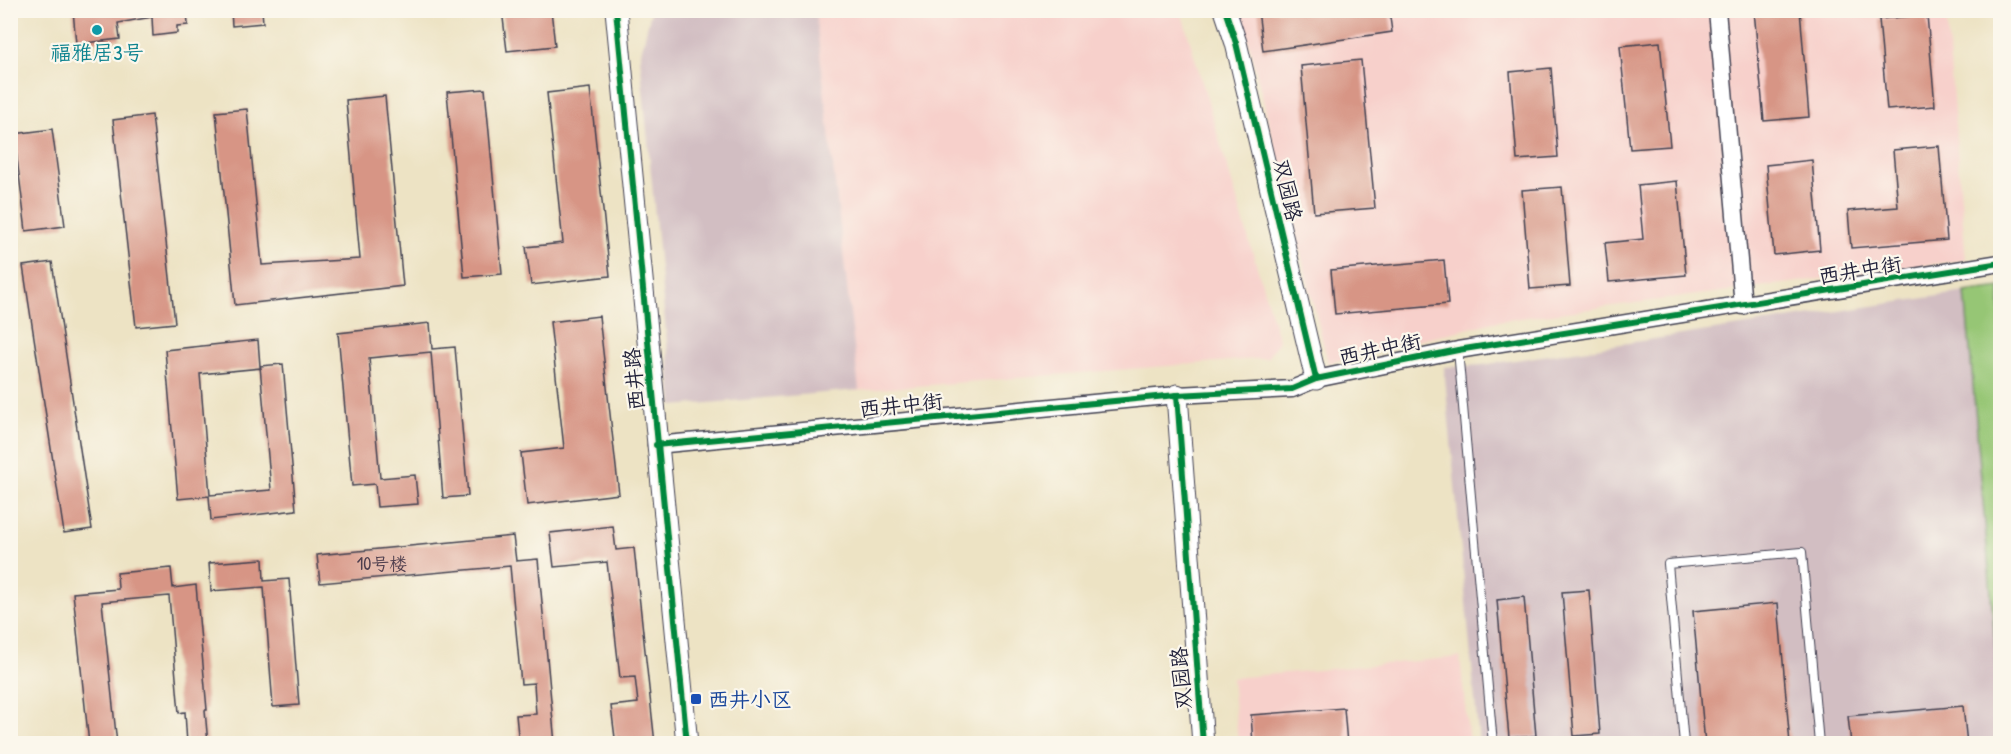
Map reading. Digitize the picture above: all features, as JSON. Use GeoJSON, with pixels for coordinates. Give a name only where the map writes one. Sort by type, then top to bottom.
{"type":"FeatureCollection","features":[{"type":"Feature","properties":{"kind":"street","name":"西井路"},"geometry":{"type":"LineString","coordinates":[[616,10],[656,445],[687,744]]}},
{"type":"Feature","properties":{"kind":"street","name":"双园路"},"geometry":{"type":"LineString","coordinates":[[1225,10],[1236,43],[1316,379]]}},
{"type":"Feature","properties":{"kind":"street"},"geometry":{"type":"LineString","coordinates":[[1717,10],[1743,306]]}},
{"type":"Feature","properties":{"kind":"street","name":"西井中街"},"geometry":{"type":"LineString","coordinates":[[656,445],[1177,395],[1292,389],[1316,379],[1458,350],[2001,263]]}},
{"type":"Feature","properties":{"kind":"street","name":"双园路"},"geometry":{"type":"LineString","coordinates":[[1177,395],[1203,744]]}},
{"type":"Feature","properties":{"kind":"lane"},"geometry":{"type":"LineString","coordinates":[[1458,350],[1493,744]]}},
{"type":"Feature","properties":{"kind":"lane"},"geometry":{"type":"LineString","coordinates":[[1684,744],[1668,564],[1802,552],[1819,744]]}},
{"type":"Feature","properties":{"kind":"shaded area"},"geometry":{"type":"Polygon","coordinates":[[[651,11],[815,11],[859,390],[673,406],[640,57],[651,11]]]}},
{"type":"Feature","properties":{"kind":"shaded area"},"geometry":{"type":"Polygon","coordinates":[[[814,11],[1181,11],[1279,341],[1267,358],[854,391],[814,11]]]}},
{"type":"Feature","properties":{"kind":"shaded area"},"geometry":{"type":"Polygon","coordinates":[[[1241,11],[1946,11],[1966,260],[1498,321],[1328,363],[1241,11]]]}},
{"type":"Feature","properties":{"kind":"shaded area"},"geometry":{"type":"Polygon","coordinates":[[[1965,292],[2000,699],[2000,743],[1479,743],[1444,367],[1482,365],[1965,292]]]}},
{"type":"Feature","properties":{"kind":"shaded area"},"geometry":{"type":"Polygon","coordinates":[[[1460,657],[1469,743],[1238,743],[1232,678],[1460,657]]]}},
{"type":"Feature","properties":{"kind":"green space"},"geometry":{"type":"Polygon","coordinates":[[[2000,287],[2000,699],[1965,292],[2000,287]]]}},
{"type":"Feature","properties":{"kind":"building","name":"福雅居3号"},"geometry":{"type":"Polygon","coordinates":[[[73,10],[187,10],[188,25],[177,26],[177,33],[153,36],[152,17],[118,23],[120,39],[76,44],[73,10]]]}},
{"type":"Feature","properties":{"kind":"building"},"geometry":{"type":"Polygon","coordinates":[[[231,10],[262,10],[263,23],[232,26],[231,10]]]}},
{"type":"Feature","properties":{"kind":"building"},"geometry":{"type":"Polygon","coordinates":[[[502,10],[551,10],[555,46],[507,51],[502,10]]]}},
{"type":"Feature","properties":{"kind":"building"},"geometry":{"type":"Polygon","coordinates":[[[1258,10],[1389,10],[1392,32],[1263,51],[1258,10]]]}},
{"type":"Feature","properties":{"kind":"building"},"geometry":{"type":"Polygon","coordinates":[[[1754,10],[1800,10],[1809,117],[1764,121],[1754,10]]]}},
{"type":"Feature","properties":{"kind":"building"},"geometry":{"type":"Polygon","coordinates":[[[1927,15],[1935,106],[1887,110],[1879,19],[1927,15]]]}},
{"type":"Feature","properties":{"kind":"building"},"geometry":{"type":"Polygon","coordinates":[[[1660,42],[1670,146],[1630,149],[1620,46],[1660,42]]]}},
{"type":"Feature","properties":{"kind":"building"},"geometry":{"type":"Polygon","coordinates":[[[1361,60],[1375,208],[1314,213],[1301,66],[1361,60]]]}},
{"type":"Feature","properties":{"kind":"building"},"geometry":{"type":"Polygon","coordinates":[[[1551,68],[1558,157],[1517,160],[1510,72],[1551,68]]]}},
{"type":"Feature","properties":{"kind":"building"},"geometry":{"type":"Polygon","coordinates":[[[590,88],[610,276],[531,285],[526,247],[563,243],[547,93],[590,88]]]}},
{"type":"Feature","properties":{"kind":"building"},"geometry":{"type":"Polygon","coordinates":[[[485,89],[502,274],[464,277],[447,92],[485,89]]]}},
{"type":"Feature","properties":{"kind":"building"},"geometry":{"type":"Polygon","coordinates":[[[385,96],[403,286],[235,305],[216,112],[247,109],[262,265],[360,259],[346,100],[385,96]]]}},
{"type":"Feature","properties":{"kind":"building"},"geometry":{"type":"Polygon","coordinates":[[[152,115],[175,323],[136,327],[113,120],[152,115]]]}},
{"type":"Feature","properties":{"kind":"building"},"geometry":{"type":"Polygon","coordinates":[[[52,129],[65,226],[26,231],[14,134],[52,129]]]}},
{"type":"Feature","properties":{"kind":"building"},"geometry":{"type":"Polygon","coordinates":[[[1939,146],[1947,240],[1851,248],[1848,211],[1898,207],[1893,150],[1939,146]]]}},
{"type":"Feature","properties":{"kind":"building"},"geometry":{"type":"Polygon","coordinates":[[[1812,160],[1820,250],[1774,255],[1766,165],[1812,160]]]}},
{"type":"Feature","properties":{"kind":"building"},"geometry":{"type":"Polygon","coordinates":[[[1677,181],[1686,275],[1609,282],[1605,243],[1643,239],[1638,185],[1677,181]]]}},
{"type":"Feature","properties":{"kind":"building"},"geometry":{"type":"Polygon","coordinates":[[[1562,187],[1570,286],[1530,289],[1522,190],[1562,187]]]}},
{"type":"Feature","properties":{"kind":"building"},"geometry":{"type":"Polygon","coordinates":[[[1444,260],[1448,304],[1335,314],[1331,270],[1444,260]]]}},
{"type":"Feature","properties":{"kind":"building"},"geometry":{"type":"Polygon","coordinates":[[[52,262],[92,529],[64,533],[23,266],[52,262]]]}},
{"type":"Feature","properties":{"kind":"building"},"geometry":{"type":"Polygon","coordinates":[[[599,316],[619,494],[527,505],[521,453],[564,448],[550,322],[599,316]]]}},
{"type":"Feature","properties":{"kind":"building"},"geometry":{"type":"Polygon","coordinates":[[[430,323],[432,349],[455,347],[468,496],[443,498],[431,352],[369,358],[380,478],[415,475],[418,504],[377,507],[375,484],[352,486],[338,333],[430,323]]]}},
{"type":"Feature","properties":{"kind":"building"},"geometry":{"type":"Polygon","coordinates":[[[258,340],[260,366],[283,364],[296,510],[211,520],[209,496],[178,499],[165,350],[258,340]],[[260,368],[200,374],[210,495],[271,490],[260,368]]]}},
{"type":"Feature","properties":{"kind":"building"},"geometry":{"type":"Polygon","coordinates":[[[613,526],[616,550],[634,548],[655,744],[625,744],[624,739],[615,738],[611,706],[638,703],[635,677],[620,678],[607,562],[554,567],[550,533],[613,526]]]}},
{"type":"Feature","properties":{"kind":"building"},"geometry":{"type":"Polygon","coordinates":[[[513,536],[516,561],[538,559],[555,744],[519,744],[516,715],[536,714],[534,683],[521,684],[510,566],[320,583],[317,555],[513,536]]]}},
{"type":"Feature","properties":{"kind":"building"},"geometry":{"type":"Polygon","coordinates":[[[263,559],[264,581],[289,579],[299,705],[273,707],[264,587],[211,591],[209,563],[263,559]]]}},
{"type":"Feature","properties":{"kind":"building"},"geometry":{"type":"Polygon","coordinates":[[[171,568],[173,588],[196,585],[208,744],[187,744],[185,712],[179,713],[169,596],[102,602],[117,744],[89,744],[73,593],[118,589],[117,573],[171,568]]]}},
{"type":"Feature","properties":{"kind":"building"},"geometry":{"type":"Polygon","coordinates":[[[1589,590],[1600,734],[1574,736],[1562,592],[1589,590]]]}},
{"type":"Feature","properties":{"kind":"building"},"geometry":{"type":"Polygon","coordinates":[[[1524,597],[1536,736],[1509,738],[1497,600],[1524,597]]]}},
{"type":"Feature","properties":{"kind":"building"},"geometry":{"type":"Polygon","coordinates":[[[1778,603],[1790,744],[1705,744],[1693,611],[1778,603]]]}},
{"type":"Feature","properties":{"kind":"building"},"geometry":{"type":"Polygon","coordinates":[[[1963,706],[1967,744],[1851,744],[1848,716],[1963,706]]]}},
{"type":"Feature","properties":{"kind":"building"},"geometry":{"type":"Polygon","coordinates":[[[1344,708],[1347,744],[1253,744],[1251,715],[1344,708]]]}},
{"type":"Feature","properties":{"kind":"cycle path"},"geometry":{"type":"LineString","coordinates":[[616,10],[687,744]]}},
{"type":"Feature","properties":{"kind":"cycle path"},"geometry":{"type":"LineString","coordinates":[[1225,10],[1236,43],[1316,379]]}},
{"type":"Feature","properties":{"kind":"cycle path"},"geometry":{"type":"LineString","coordinates":[[656,445],[1177,395],[1292,389],[1316,379],[1458,350],[2000,263]]}},
{"type":"Feature","properties":{"kind":"cycle path"},"geometry":{"type":"LineString","coordinates":[[1177,395],[1203,744]]}},
{"type":"Feature","properties":{"kind":"place","name":"福雅居3号"},"geometry":{"type":"Point","coordinates":[97,30]}},
{"type":"Feature","properties":{"kind":"place","name":"西井小区"},"geometry":{"type":"Point","coordinates":[696,699]}}]}
